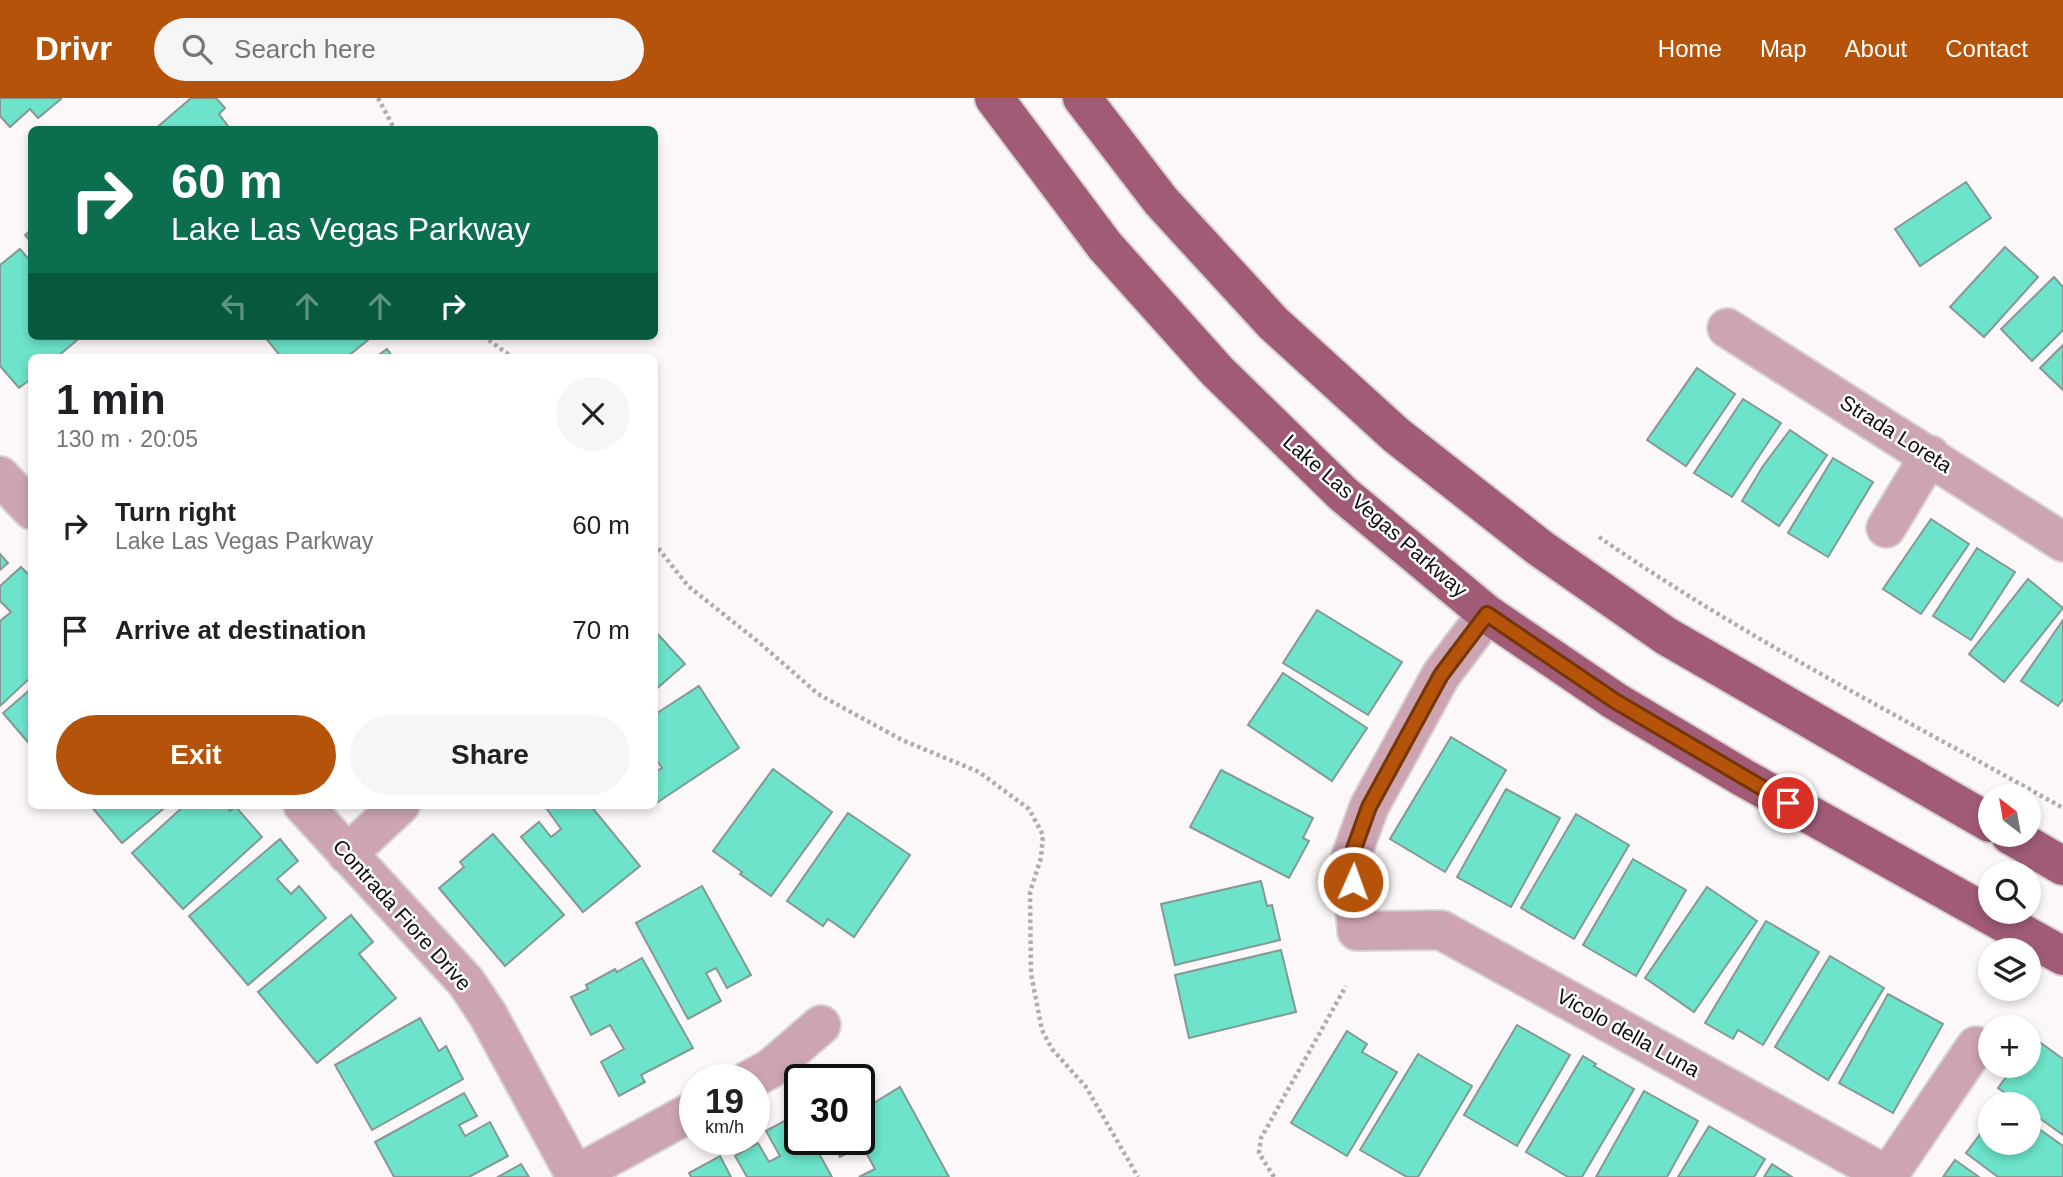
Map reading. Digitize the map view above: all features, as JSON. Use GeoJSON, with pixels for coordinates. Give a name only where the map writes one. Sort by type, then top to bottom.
{"type":"FeatureCollection","features":[{"type":"Feature","properties":{"kind":"main road","name":"Lake Las Vegas Parkway"},"geometry":{"type":"LineString","coordinates":[[993,98],[1105,246],[1217,371],[1343,494],[1487,614],[1615,701],[1742,777],[2063,957]]}},
{"type":"Feature","properties":{"kind":"main road"},"geometry":{"type":"LineString","coordinates":[[1082,98],[1161,201],[1273,323],[1396,435],[1540,548],[1666,636],[1978,816]]}},
{"type":"Feature","properties":{"kind":"main road"},"geometry":{"type":"LineString","coordinates":[[2031,847],[2063,866]]}},
{"type":"Feature","properties":{"kind":"street","name":"Strada Loreta"},"geometry":{"type":"LineString","coordinates":[[1727,328],[2063,542]]}},
{"type":"Feature","properties":{"kind":"street"},"geometry":{"type":"LineString","coordinates":[[1886,528],[1930,455]]}},
{"type":"Feature","properties":{"kind":"street"},"geometry":{"type":"LineString","coordinates":[[0,476],[28,504]]}},
{"type":"Feature","properties":{"kind":"street","name":"Vicolo della Luna"},"geometry":{"type":"LineString","coordinates":[[1487,614],[1441,675],[1369,807],[1351,857],[1357,931],[1441,930],[1888,1176]]}},
{"type":"Feature","properties":{"kind":"street","name":"Contrada Fiore Drive"},"geometry":{"type":"LineString","coordinates":[[307,809],[466,982],[488,1015],[576,1176]]}},
{"type":"Feature","properties":{"kind":"street"},"geometry":{"type":"LineString","coordinates":[[347,854],[396,809]]}},
{"type":"Feature","properties":{"kind":"street"},"geometry":{"type":"LineString","coordinates":[[770,1069],[821,1025]]}},
{"type":"Feature","properties":{"kind":"street"},"geometry":{"type":"LineString","coordinates":[[1888,1176],[1976,1046]]}},
{"type":"Feature","properties":{"kind":"street"},"geometry":{"type":"LineString","coordinates":[[576,1176],[679,1119]]}},
{"type":"Feature","properties":{"kind":"path"},"geometry":{"type":"LineString","coordinates":[[378,98],[393,126]]}},
{"type":"Feature","properties":{"kind":"path"},"geometry":{"type":"LineString","coordinates":[[489,340],[508,354]]}},
{"type":"Feature","properties":{"kind":"path"},"geometry":{"type":"LineString","coordinates":[[1599,537],[1684,594],[2063,808]]}},
{"type":"Feature","properties":{"kind":"path"},"geometry":{"type":"LineString","coordinates":[[658,548],[688,586],[818,694],[902,740],[979,772],[1029,809],[1043,835],[1041,858],[1030,892],[1031,974],[1042,1030],[1052,1049],[1086,1087],[1138,1177]]}},
{"type":"Feature","properties":{"kind":"path"},"geometry":{"type":"LineString","coordinates":[[1274,1177],[1259,1153],[1261,1138],[1346,986]]}},
{"type":"Feature","properties":{"kind":"building"},"geometry":{"type":"Polygon","coordinates":[[[0,98],[61,99],[38,118],[30,109],[10,127],[0,116],[0,98]]]}},
{"type":"Feature","properties":{"kind":"building"},"geometry":{"type":"Polygon","coordinates":[[[191,98],[216,98],[225,108],[219,114],[228,126],[159,126],[191,98]]]}},
{"type":"Feature","properties":{"kind":"building"},"geometry":{"type":"Polygon","coordinates":[[[1966,182],[1991,218],[1920,266],[1895,229],[1966,182]]]}},
{"type":"Feature","properties":{"kind":"building"},"geometry":{"type":"Polygon","coordinates":[[[2005,247],[2038,277],[1984,337],[1950,307],[2005,247]]]}},
{"type":"Feature","properties":{"kind":"building"},"geometry":{"type":"Polygon","coordinates":[[[20,249],[28,258],[28,340],[77,340],[61,354],[28,354],[28,381],[19,388],[0,366],[0,265],[20,249]]]}},
{"type":"Feature","properties":{"kind":"building"},"geometry":{"type":"Polygon","coordinates":[[[2054,277],[2063,287],[2063,330],[2032,361],[2001,329],[2054,277]]]}},
{"type":"Feature","properties":{"kind":"building"},"geometry":{"type":"Polygon","coordinates":[[[267,340],[368,340],[351,354],[279,354],[267,340]]]}},
{"type":"Feature","properties":{"kind":"building"},"geometry":{"type":"Polygon","coordinates":[[[2063,345],[2063,390],[2040,368],[2063,345]]]}},
{"type":"Feature","properties":{"kind":"building"},"geometry":{"type":"Polygon","coordinates":[[[1697,368],[1735,394],[1686,466],[1647,440],[1697,368]]]}},
{"type":"Feature","properties":{"kind":"building"},"geometry":{"type":"Polygon","coordinates":[[[1743,399],[1781,423],[1732,497],[1694,473],[1743,399]]]}},
{"type":"Feature","properties":{"kind":"building"},"geometry":{"type":"Polygon","coordinates":[[[1790,430],[1827,455],[1779,526],[1742,501],[1763,466],[1790,430]]]}},
{"type":"Feature","properties":{"kind":"building"},"geometry":{"type":"Polygon","coordinates":[[[1833,458],[1873,482],[1828,557],[1788,533],[1833,458]]]}},
{"type":"Feature","properties":{"kind":"building"},"geometry":{"type":"Polygon","coordinates":[[[1931,519],[1969,544],[1921,614],[1883,589],[1931,519]]]}},
{"type":"Feature","properties":{"kind":"building"},"geometry":{"type":"Polygon","coordinates":[[[1977,548],[2015,572],[1971,640],[1933,616],[1977,548]]]}},
{"type":"Feature","properties":{"kind":"building"},"geometry":{"type":"Polygon","coordinates":[[[0,554],[8,563],[0,570],[0,554]]]}},
{"type":"Feature","properties":{"kind":"building"},"geometry":{"type":"Polygon","coordinates":[[[21,567],[28,574],[28,680],[0,706],[0,621],[11,612],[0,601],[0,586],[21,567]]]}},
{"type":"Feature","properties":{"kind":"building"},"geometry":{"type":"Polygon","coordinates":[[[2028,579],[2063,608],[2004,682],[1969,654],[2028,579]]]}},
{"type":"Feature","properties":{"kind":"building"},"geometry":{"type":"Polygon","coordinates":[[[1317,610],[1402,662],[1368,715],[1283,663],[1317,610]]]}},
{"type":"Feature","properties":{"kind":"building"},"geometry":{"type":"Polygon","coordinates":[[[2063,620],[2063,699],[2058,706],[2021,681],[2063,620]]]}},
{"type":"Feature","properties":{"kind":"building"},"geometry":{"type":"Polygon","coordinates":[[[658,634],[685,664],[658,688],[658,634]]]}},
{"type":"Feature","properties":{"kind":"building"},"geometry":{"type":"Polygon","coordinates":[[[1283,673],[1367,728],[1332,781],[1248,725],[1283,673]]]}},
{"type":"Feature","properties":{"kind":"building"},"geometry":{"type":"Polygon","coordinates":[[[699,686],[739,748],[658,802],[658,770],[662,768],[658,762],[658,712],[699,686]]]}},
{"type":"Feature","properties":{"kind":"building"},"geometry":{"type":"Polygon","coordinates":[[[28,691],[28,742],[3,713],[28,691]]]}},
{"type":"Feature","properties":{"kind":"building"},"geometry":{"type":"Polygon","coordinates":[[[1451,737],[1506,770],[1445,872],[1390,839],[1451,737]]]}},
{"type":"Feature","properties":{"kind":"building"},"geometry":{"type":"Polygon","coordinates":[[[773,769],[832,812],[771,896],[713,851],[773,769]]]}},
{"type":"Feature","properties":{"kind":"building"},"geometry":{"type":"Polygon","coordinates":[[[1221,770],[1313,818],[1303,838],[1309,841],[1289,878],[1190,827],[1221,770]]]}},
{"type":"Feature","properties":{"kind":"building"},"geometry":{"type":"Polygon","coordinates":[[[1506,789],[1560,818],[1511,907],[1457,877],[1506,789]]]}},
{"type":"Feature","properties":{"kind":"building"},"geometry":{"type":"Polygon","coordinates":[[[93,809],[163,809],[122,843],[93,809]]]}},
{"type":"Feature","properties":{"kind":"building"},"geometry":{"type":"Polygon","coordinates":[[[181,809],[238,809],[262,837],[183,909],[132,853],[181,809]]]}},
{"type":"Feature","properties":{"kind":"building"},"geometry":{"type":"Polygon","coordinates":[[[547,809],[593,809],[640,866],[583,912],[521,837],[539,822],[551,837],[561,829],[547,809]]]}},
{"type":"Feature","properties":{"kind":"building"},"geometry":{"type":"Polygon","coordinates":[[[848,813],[910,855],[854,937],[828,919],[823,926],[787,901],[848,813]]]}},
{"type":"Feature","properties":{"kind":"building"},"geometry":{"type":"Polygon","coordinates":[[[1576,814],[1629,845],[1574,939],[1521,908],[1576,814]]]}},
{"type":"Feature","properties":{"kind":"building"},"geometry":{"type":"Polygon","coordinates":[[[493,834],[564,915],[505,966],[439,888],[464,867],[460,862],[493,834]]]}},
{"type":"Feature","properties":{"kind":"building"},"geometry":{"type":"Polygon","coordinates":[[[280,839],[298,861],[277,879],[291,894],[299,886],[326,918],[248,985],[189,916],[280,839]]]}},
{"type":"Feature","properties":{"kind":"building"},"geometry":{"type":"Polygon","coordinates":[[[1633,859],[1686,890],[1636,976],[1583,945],[1633,859]]]}},
{"type":"Feature","properties":{"kind":"building"},"geometry":{"type":"Polygon","coordinates":[[[1261,881],[1267,906],[1272,905],[1280,940],[1175,965],[1161,904],[1261,881]]]}},
{"type":"Feature","properties":{"kind":"building"},"geometry":{"type":"Polygon","coordinates":[[[702,886],[751,975],[727,988],[716,968],[706,973],[721,1001],[688,1019],[636,923],[702,886]]]}},
{"type":"Feature","properties":{"kind":"building"},"geometry":{"type":"Polygon","coordinates":[[[1707,887],[1757,921],[1694,1012],[1645,978],[1707,887]]]}},
{"type":"Feature","properties":{"kind":"building"},"geometry":{"type":"Polygon","coordinates":[[[351,915],[373,942],[359,954],[396,998],[317,1063],[258,992],[351,915]]]}},
{"type":"Feature","properties":{"kind":"building"},"geometry":{"type":"Polygon","coordinates":[[[1766,921],[1819,952],[1763,1045],[1738,1030],[1733,1039],[1705,1023],[1766,921]]]}},
{"type":"Feature","properties":{"kind":"building"},"geometry":{"type":"Polygon","coordinates":[[[1281,950],[1296,1012],[1189,1038],[1175,975],[1281,950]]]}},
{"type":"Feature","properties":{"kind":"building"},"geometry":{"type":"Polygon","coordinates":[[[1830,956],[1884,988],[1828,1080],[1775,1047],[1830,956]]]}},
{"type":"Feature","properties":{"kind":"building"},"geometry":{"type":"Polygon","coordinates":[[[642,958],[693,1048],[641,1075],[645,1082],[619,1096],[601,1062],[624,1049],[610,1025],[591,1035],[571,997],[588,989],[586,985],[615,969],[617,972],[642,958]]]}},
{"type":"Feature","properties":{"kind":"building"},"geometry":{"type":"Polygon","coordinates":[[[1888,994],[1943,1024],[1893,1113],[1839,1083],[1888,994]]]}},
{"type":"Feature","properties":{"kind":"building"},"geometry":{"type":"Polygon","coordinates":[[[420,1018],[439,1051],[446,1046],[463,1079],[372,1130],[335,1065],[420,1018]]]}},
{"type":"Feature","properties":{"kind":"building"},"geometry":{"type":"Polygon","coordinates":[[[1517,1025],[1570,1055],[1517,1146],[1464,1115],[1517,1025]]]}},
{"type":"Feature","properties":{"kind":"building"},"geometry":{"type":"Polygon","coordinates":[[[1347,1031],[1367,1044],[1362,1052],[1397,1072],[1347,1156],[1291,1123],[1347,1031]]]}},
{"type":"Feature","properties":{"kind":"building"},"geometry":{"type":"Polygon","coordinates":[[[2041,1043],[2063,1059],[2063,1135],[2041,1119],[2041,1092],[2004,1092],[1998,1088],[2005,1078],[2041,1078],[2041,1043]]]}},
{"type":"Feature","properties":{"kind":"building"},"geometry":{"type":"Polygon","coordinates":[[[1418,1054],[1472,1086],[1418,1177],[1407,1177],[1360,1150],[1418,1054]]]}},
{"type":"Feature","properties":{"kind":"building"},"geometry":{"type":"Polygon","coordinates":[[[1583,1056],[1596,1064],[1594,1066],[1634,1089],[1582,1177],[1568,1177],[1526,1152],[1583,1056]]]}},
{"type":"Feature","properties":{"kind":"building"},"geometry":{"type":"Polygon","coordinates":[[[900,1087],[949,1177],[859,1177],[875,1169],[867,1155],[875,1155],[875,1102],[900,1087]]]}},
{"type":"Feature","properties":{"kind":"building"},"geometry":{"type":"Polygon","coordinates":[[[1644,1091],[1698,1121],[1667,1177],[1596,1177],[1644,1091]]]}},
{"type":"Feature","properties":{"kind":"building"},"geometry":{"type":"Polygon","coordinates":[[[464,1093],[477,1116],[459,1125],[465,1136],[490,1122],[508,1156],[469,1177],[394,1177],[375,1142],[464,1093]]]}},
{"type":"Feature","properties":{"kind":"building"},"geometry":{"type":"Polygon","coordinates":[[[784,1121],[784,1155],[820,1155],[832,1177],[747,1177],[735,1156],[765,1155],[769,1162],[780,1156],[770,1138],[770,1129],[784,1121]]]}},
{"type":"Feature","properties":{"kind":"building"},"geometry":{"type":"Polygon","coordinates":[[[1709,1126],[1765,1159],[1754,1177],[1678,1177],[1709,1126]]]}},
{"type":"Feature","properties":{"kind":"building"},"geometry":{"type":"Polygon","coordinates":[[[2041,1130],[2063,1146],[2063,1177],[1998,1177],[1966,1153],[1978,1137],[1978,1155],[2041,1155],[2041,1130]]]}},
{"type":"Feature","properties":{"kind":"building"},"geometry":{"type":"Polygon","coordinates":[[[720,1156],[731,1177],[691,1177],[689,1173],[720,1156]]]}},
{"type":"Feature","properties":{"kind":"building"},"geometry":{"type":"Polygon","coordinates":[[[1955,1160],[1979,1177],[1943,1177],[1955,1160]]]}},
{"type":"Feature","properties":{"kind":"building"},"geometry":{"type":"Polygon","coordinates":[[[521,1164],[529,1177],[498,1177],[521,1164]]]}},
{"type":"Feature","properties":{"kind":"building"},"geometry":{"type":"Polygon","coordinates":[[[1772,1164],[1792,1177],[1764,1177],[1772,1164]]]}},
{"type":"Feature","properties":{"kind":"route"},"geometry":{"type":"LineString","coordinates":[[1353,882],[1351,857],[1369,807],[1441,675],[1487,614],[1615,701],[1788,803]]}}]}
